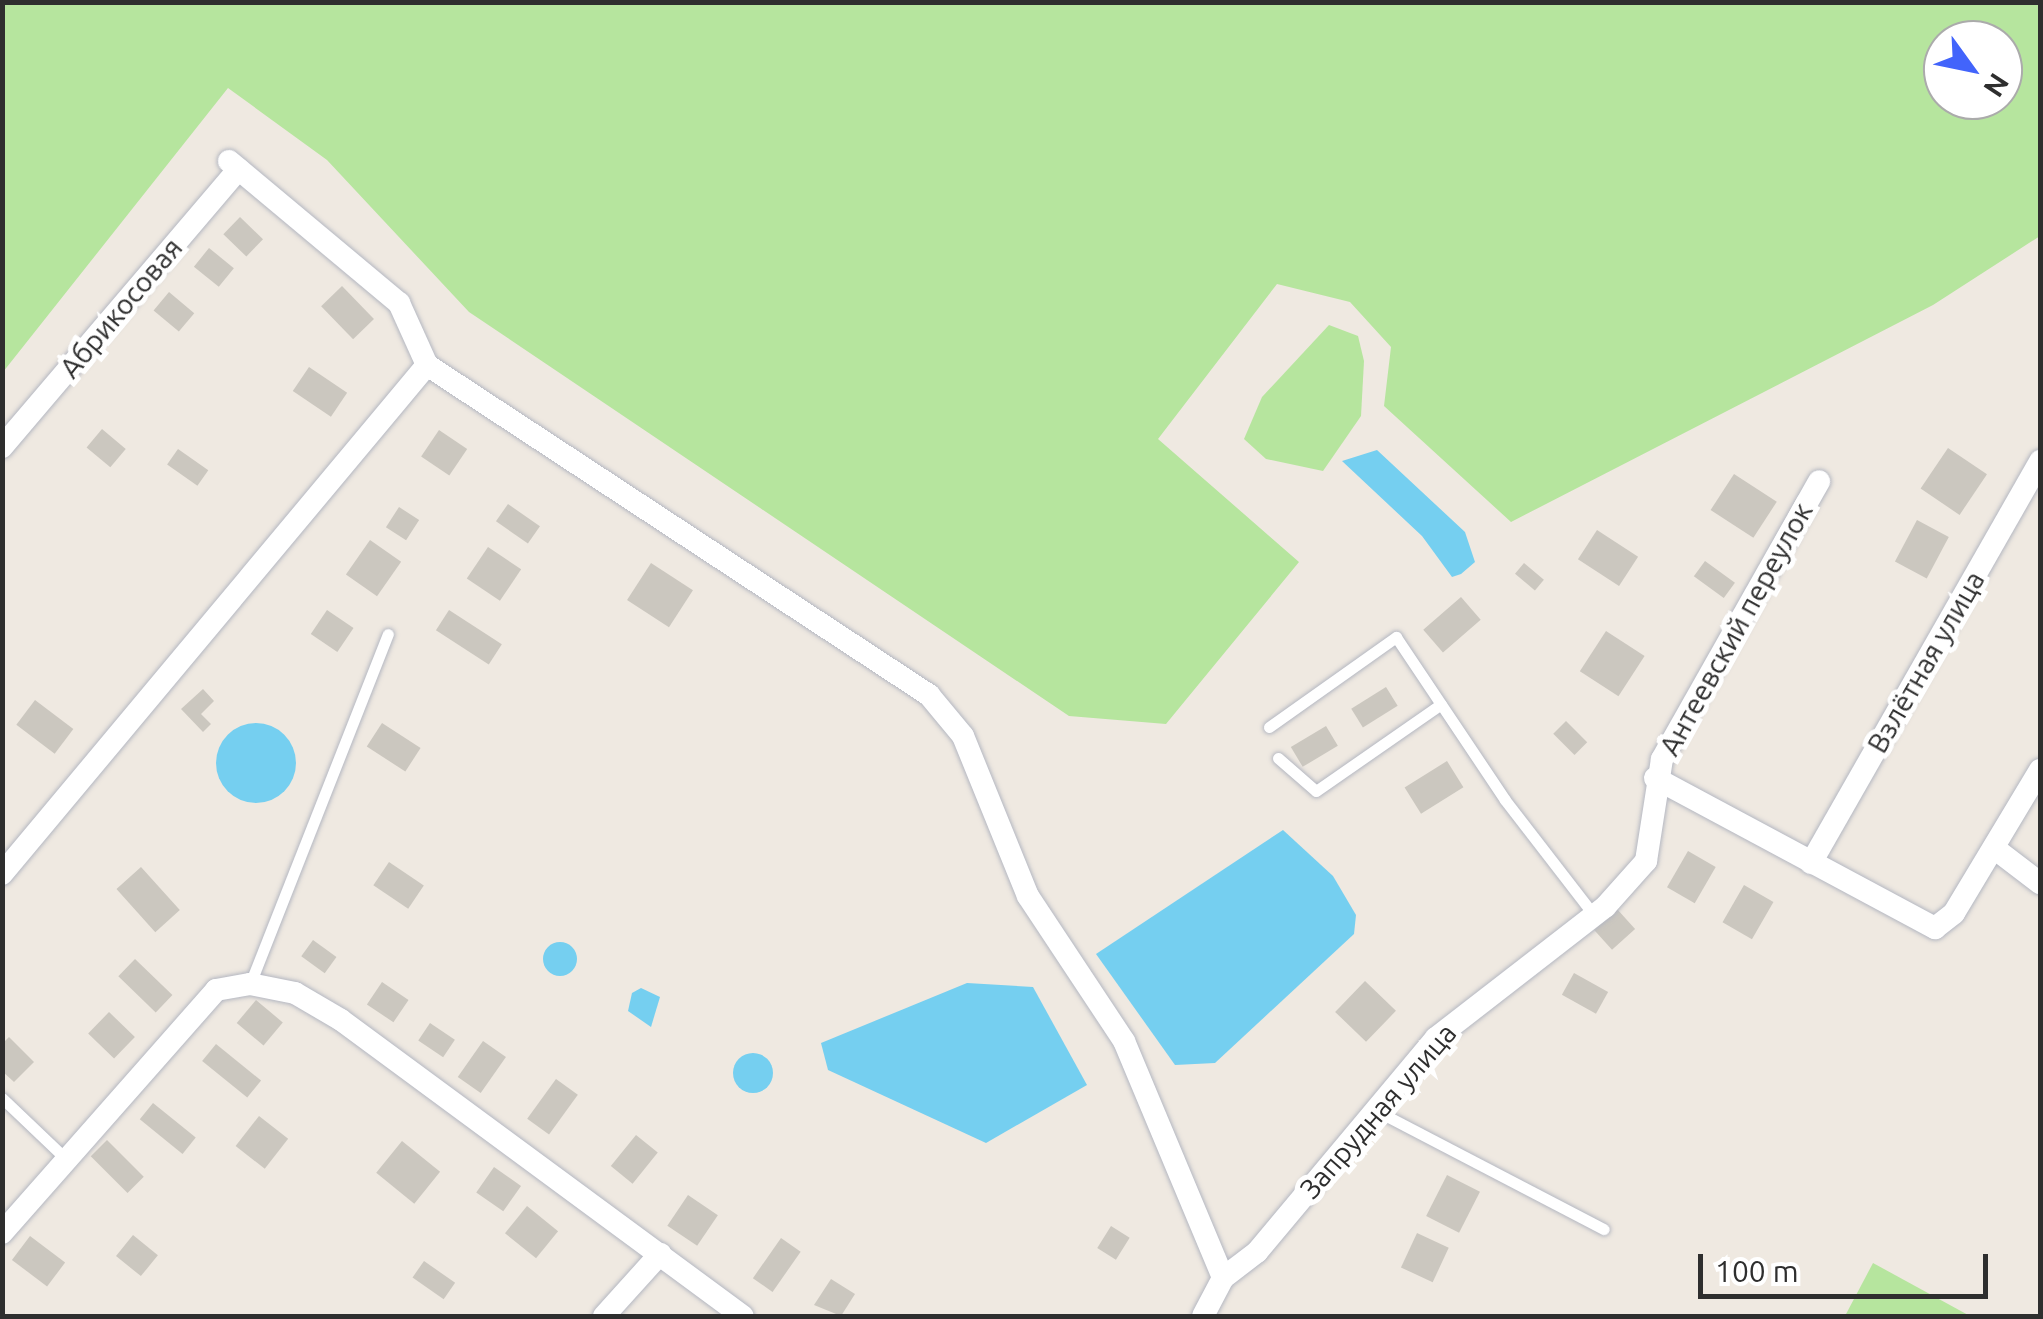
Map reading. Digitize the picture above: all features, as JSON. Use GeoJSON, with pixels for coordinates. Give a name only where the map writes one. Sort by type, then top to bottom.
{"type":"FeatureCollection","features":[{"type":"Feature","properties":{"kind":"street","name":"Абрикосовая"},"geometry":{"type":"LineString","coordinates":[[2,447],[234,165],[399,303],[427,365]]}},
{"type":"Feature","properties":{"kind":"street"},"geometry":{"type":"LineString","coordinates":[[2,874],[427,365],[929,695],[964,736],[1028,896],[1124,1041],[1223,1278]]}},
{"type":"Feature","properties":{"kind":"street","name":"Взлётная улица"},"geometry":{"type":"LineString","coordinates":[[1811,863],[2040,462]]}},
{"type":"Feature","properties":{"kind":"street","name":"Антеевский переулок"},"geometry":{"type":"LineString","coordinates":[[1655,778],[1819,481]]}},
{"type":"Feature","properties":{"kind":"street"},"geometry":{"type":"LineString","coordinates":[[1655,778],[1934,928],[1954,914],[2040,770]]}},
{"type":"Feature","properties":{"kind":"street","name":"Запрудная улица"},"geometry":{"type":"LineString","coordinates":[[1203,1316],[1223,1278],[1258,1252],[1436,1038],[1594,914],[1646,861],[1655,778]]}},
{"type":"Feature","properties":{"kind":"street"},"geometry":{"type":"LineString","coordinates":[[1994,848],[2040,883]]}},
{"type":"Feature","properties":{"kind":"street"},"geometry":{"type":"LineString","coordinates":[[2,1233],[216,990],[250,984],[295,993],[341,1020],[743,1316]]}},
{"type":"Feature","properties":{"kind":"street"},"geometry":{"type":"LineString","coordinates":[[604,1316],[660,1254]]}},
{"type":"Feature","properties":{"kind":"lane"},"geometry":{"type":"LineString","coordinates":[[250,984],[388,634]]}},
{"type":"Feature","properties":{"kind":"lane"},"geometry":{"type":"LineString","coordinates":[[1269,727],[1396,637],[1594,914]]}},
{"type":"Feature","properties":{"kind":"lane"},"geometry":{"type":"LineString","coordinates":[[1278,758],[1316,791],[1441,704]]}},
{"type":"Feature","properties":{"kind":"lane"},"geometry":{"type":"LineString","coordinates":[[2,1098],[66,1159]]}},
{"type":"Feature","properties":{"kind":"lane"},"geometry":{"type":"LineString","coordinates":[[1374,1109],[1604,1229]]}},
{"type":"Feature","properties":{"kind":"green space"},"geometry":{"type":"Polygon","coordinates":[[[3,2],[2040,3],[2040,236],[1933,305],[1511,522],[1384,406],[1391,347],[1350,302],[1277,284],[1158,439],[1299,562],[1166,724],[1069,716],[469,312],[327,160],[228,88],[3,372],[3,2]]]}},
{"type":"Feature","properties":{"kind":"green space"},"geometry":{"type":"Polygon","coordinates":[[[1329,325],[1358,336],[1364,361],[1361,416],[1323,471],[1266,459],[1244,439],[1262,397],[1329,325]]]}},
{"type":"Feature","properties":{"kind":"green space"},"geometry":{"type":"Polygon","coordinates":[[[1873,1263],[1970,1316],[1845,1316],[1873,1263]]]}},
{"type":"Feature","properties":{"kind":"water"},"geometry":{"type":"Polygon","coordinates":[[[1377,450],[1465,532],[1475,562],[1461,574],[1452,577],[1422,536],[1342,461],[1377,450]]]}},
{"type":"Feature","properties":{"kind":"water"},"geometry":{"type":"Polygon","coordinates":[[[256,723],[271,726],[284,735],[293,748],[293,778],[284,791],[271,800],[256,803],[241,800],[228,791],[219,778],[216,763],[219,748],[228,735],[241,726],[256,723]]]}},
{"type":"Feature","properties":{"kind":"water"},"geometry":{"type":"Polygon","coordinates":[[[1283,830],[1333,876],[1356,915],[1354,934],[1215,1063],[1175,1065],[1096,954],[1283,830]]]}},
{"type":"Feature","properties":{"kind":"water"},"geometry":{"type":"Polygon","coordinates":[[[560,942],[572,947],[577,959],[572,971],[560,976],[548,971],[543,959],[548,947],[560,942]]]}},
{"type":"Feature","properties":{"kind":"water"},"geometry":{"type":"Polygon","coordinates":[[[967,983],[1033,987],[1087,1085],[986,1143],[828,1070],[821,1043],[967,983]]]}},
{"type":"Feature","properties":{"kind":"water"},"geometry":{"type":"Polygon","coordinates":[[[641,988],[660,997],[651,1027],[628,1011],[632,993],[641,988]]]}},
{"type":"Feature","properties":{"kind":"water"},"geometry":{"type":"Polygon","coordinates":[[[753,1053],[767,1059],[773,1073],[767,1087],[753,1093],[739,1087],[733,1073],[739,1059],[753,1053]]]}},
{"type":"Feature","properties":{"kind":"building"},"geometry":{"type":"Polygon","coordinates":[[[240,217],[263,239],[246,256],[223,234],[240,217]]]}},
{"type":"Feature","properties":{"kind":"building"},"geometry":{"type":"Polygon","coordinates":[[[209,248],[234,268],[219,287],[194,267],[209,248]]]}},
{"type":"Feature","properties":{"kind":"building"},"geometry":{"type":"Polygon","coordinates":[[[342,286],[374,319],[353,339],[321,306],[342,286]]]}},
{"type":"Feature","properties":{"kind":"building"},"geometry":{"type":"Polygon","coordinates":[[[169,292],[194,313],[179,332],[154,310],[169,292]]]}},
{"type":"Feature","properties":{"kind":"building"},"geometry":{"type":"Polygon","coordinates":[[[309,367],[347,393],[331,417],[293,391],[309,367]]]}},
{"type":"Feature","properties":{"kind":"building"},"geometry":{"type":"Polygon","coordinates":[[[102,429],[126,449],[110,467],[87,447],[102,429]]]}},
{"type":"Feature","properties":{"kind":"building"},"geometry":{"type":"Polygon","coordinates":[[[439,430],[467,449],[449,476],[421,457],[439,430]]]}},
{"type":"Feature","properties":{"kind":"building"},"geometry":{"type":"Polygon","coordinates":[[[1948,448],[1987,474],[1960,515],[1921,489],[1948,448]]]}},
{"type":"Feature","properties":{"kind":"building"},"geometry":{"type":"Polygon","coordinates":[[[178,449],[208,470],[197,486],[167,465],[178,449]]]}},
{"type":"Feature","properties":{"kind":"building"},"geometry":{"type":"Polygon","coordinates":[[[1734,474],[1777,502],[1753,538],[1711,510],[1734,474]]]}},
{"type":"Feature","properties":{"kind":"building"},"geometry":{"type":"Polygon","coordinates":[[[508,504],[540,526],[528,544],[496,521],[508,504]]]}},
{"type":"Feature","properties":{"kind":"building"},"geometry":{"type":"Polygon","coordinates":[[[399,507],[419,520],[406,540],[386,527],[399,507]]]}},
{"type":"Feature","properties":{"kind":"building"},"geometry":{"type":"Polygon","coordinates":[[[1917,520],[1949,537],[1927,578],[1895,561],[1917,520]]]}},
{"type":"Feature","properties":{"kind":"building"},"geometry":{"type":"Polygon","coordinates":[[[1597,530],[1638,557],[1619,586],[1578,559],[1597,530]]]}},
{"type":"Feature","properties":{"kind":"building"},"geometry":{"type":"Polygon","coordinates":[[[370,540],[401,562],[377,596],[346,574],[370,540]]]}},
{"type":"Feature","properties":{"kind":"building"},"geometry":{"type":"Polygon","coordinates":[[[488,547],[521,569],[500,601],[467,579],[488,547]]]}},
{"type":"Feature","properties":{"kind":"building"},"geometry":{"type":"Polygon","coordinates":[[[1705,561],[1735,583],[1724,598],[1694,576],[1705,561]]]}},
{"type":"Feature","properties":{"kind":"building"},"geometry":{"type":"Polygon","coordinates":[[[651,563],[693,590],[669,627],[627,600],[651,563]]]}},
{"type":"Feature","properties":{"kind":"building"},"geometry":{"type":"Polygon","coordinates":[[[1524,563],[1544,580],[1535,590],[1515,574],[1524,563]]]}},
{"type":"Feature","properties":{"kind":"building"},"geometry":{"type":"Polygon","coordinates":[[[1461,597],[1481,620],[1443,652],[1423,630],[1461,597]]]}},
{"type":"Feature","properties":{"kind":"building"},"geometry":{"type":"Polygon","coordinates":[[[327,610],[354,628],[337,652],[311,634],[327,610]]]}},
{"type":"Feature","properties":{"kind":"building"},"geometry":{"type":"Polygon","coordinates":[[[449,610],[502,644],[489,664],[436,630],[449,610]]]}},
{"type":"Feature","properties":{"kind":"building"},"geometry":{"type":"Polygon","coordinates":[[[1606,631],[1645,656],[1618,696],[1580,671],[1606,631]]]}},
{"type":"Feature","properties":{"kind":"building"},"geometry":{"type":"Polygon","coordinates":[[[1386,687],[1398,706],[1363,727],[1351,709],[1386,687]]]}},
{"type":"Feature","properties":{"kind":"building"},"geometry":{"type":"Polygon","coordinates":[[[203,689],[214,701],[201,714],[211,724],[203,732],[181,709],[203,689]]]}},
{"type":"Feature","properties":{"kind":"building"},"geometry":{"type":"Polygon","coordinates":[[[35,700],[73,729],[55,754],[16,725],[35,700]]]}},
{"type":"Feature","properties":{"kind":"building"},"geometry":{"type":"Polygon","coordinates":[[[1566,721],[1587,742],[1574,755],[1553,734],[1566,721]]]}},
{"type":"Feature","properties":{"kind":"building"},"geometry":{"type":"Polygon","coordinates":[[[382,723],[421,748],[405,772],[367,746],[382,723]]]}},
{"type":"Feature","properties":{"kind":"building"},"geometry":{"type":"Polygon","coordinates":[[[1326,726],[1338,746],[1303,767],[1291,747],[1326,726]]]}},
{"type":"Feature","properties":{"kind":"building"},"geometry":{"type":"Polygon","coordinates":[[[1447,761],[1463,787],[1421,814],[1405,787],[1447,761]]]}},
{"type":"Feature","properties":{"kind":"building"},"geometry":{"type":"Polygon","coordinates":[[[1688,851],[1716,867],[1695,903],[1667,887],[1688,851]]]}},
{"type":"Feature","properties":{"kind":"building"},"geometry":{"type":"Polygon","coordinates":[[[389,862],[424,885],[408,909],[373,885],[389,862]]]}},
{"type":"Feature","properties":{"kind":"building"},"geometry":{"type":"Polygon","coordinates":[[[141,867],[180,910],[155,932],[116,889],[141,867]]]}},
{"type":"Feature","properties":{"kind":"building"},"geometry":{"type":"Polygon","coordinates":[[[1744,885],[1773,902],[1752,939],[1722,922],[1744,885]]]}},
{"type":"Feature","properties":{"kind":"building"},"geometry":{"type":"Polygon","coordinates":[[[1617,909],[1635,929],[1612,950],[1594,930],[1617,909]]]}},
{"type":"Feature","properties":{"kind":"building"},"geometry":{"type":"Polygon","coordinates":[[[313,940],[336,957],[325,973],[301,956],[313,940]]]}},
{"type":"Feature","properties":{"kind":"building"},"geometry":{"type":"Polygon","coordinates":[[[135,959],[172,995],[156,1012],[118,976],[135,959]]]}},
{"type":"Feature","properties":{"kind":"building"},"geometry":{"type":"Polygon","coordinates":[[[1574,973],[1608,992],[1596,1014],[1562,995],[1574,973]]]}},
{"type":"Feature","properties":{"kind":"building"},"geometry":{"type":"Polygon","coordinates":[[[1365,981],[1396,1011],[1366,1042],[1335,1012],[1365,981]]]}},
{"type":"Feature","properties":{"kind":"building"},"geometry":{"type":"Polygon","coordinates":[[[382,982],[409,1000],[393,1022],[367,1004],[382,982]]]}},
{"type":"Feature","properties":{"kind":"building"},"geometry":{"type":"Polygon","coordinates":[[[256,1000],[283,1022],[264,1045],[237,1023],[256,1000]]]}},
{"type":"Feature","properties":{"kind":"building"},"geometry":{"type":"Polygon","coordinates":[[[109,1012],[135,1037],[114,1059],[88,1034],[109,1012]]]}},
{"type":"Feature","properties":{"kind":"building"},"geometry":{"type":"Polygon","coordinates":[[[430,1023],[455,1040],[443,1057],[418,1040],[430,1023]]]}},
{"type":"Feature","properties":{"kind":"building"},"geometry":{"type":"Polygon","coordinates":[[[9,1037],[34,1062],[14,1082],[2,1071],[2,1044],[9,1037]]]}},
{"type":"Feature","properties":{"kind":"building"},"geometry":{"type":"Polygon","coordinates":[[[483,1041],[506,1057],[481,1093],[458,1077],[483,1041]]]}},
{"type":"Feature","properties":{"kind":"building"},"geometry":{"type":"Polygon","coordinates":[[[216,1044],[261,1081],[247,1098],[202,1061],[216,1044]]]}},
{"type":"Feature","properties":{"kind":"building"},"geometry":{"type":"Polygon","coordinates":[[[556,1079],[578,1095],[549,1135],[527,1119],[556,1079]]]}},
{"type":"Feature","properties":{"kind":"building"},"geometry":{"type":"Polygon","coordinates":[[[153,1103],[196,1138],[183,1154],[140,1119],[153,1103]]]}},
{"type":"Feature","properties":{"kind":"building"},"geometry":{"type":"Polygon","coordinates":[[[259,1116],[288,1139],[265,1169],[236,1146],[259,1116]]]}},
{"type":"Feature","properties":{"kind":"building"},"geometry":{"type":"Polygon","coordinates":[[[636,1135],[658,1153],[633,1184],[611,1166],[636,1135]]]}},
{"type":"Feature","properties":{"kind":"building"},"geometry":{"type":"Polygon","coordinates":[[[107,1140],[144,1177],[128,1193],[91,1156],[107,1140]]]}},
{"type":"Feature","properties":{"kind":"building"},"geometry":{"type":"Polygon","coordinates":[[[402,1141],[440,1172],[414,1204],[376,1173],[402,1141]]]}},
{"type":"Feature","properties":{"kind":"building"},"geometry":{"type":"Polygon","coordinates":[[[494,1167],[521,1186],[503,1211],[476,1192],[494,1167]]]}},
{"type":"Feature","properties":{"kind":"building"},"geometry":{"type":"Polygon","coordinates":[[[1447,1175],[1480,1192],[1459,1233],[1426,1216],[1447,1175]]]}},
{"type":"Feature","properties":{"kind":"building"},"geometry":{"type":"Polygon","coordinates":[[[688,1195],[718,1215],[697,1246],[667,1226],[688,1195]]]}},
{"type":"Feature","properties":{"kind":"building"},"geometry":{"type":"Polygon","coordinates":[[[527,1206],[558,1231],[536,1258],[505,1233],[527,1206]]]}},
{"type":"Feature","properties":{"kind":"building"},"geometry":{"type":"Polygon","coordinates":[[[1111,1226],[1130,1238],[1116,1260],[1097,1248],[1111,1226]]]}},
{"type":"Feature","properties":{"kind":"building"},"geometry":{"type":"Polygon","coordinates":[[[1417,1233],[1449,1248],[1433,1282],[1401,1267],[1417,1233]]]}},
{"type":"Feature","properties":{"kind":"building"},"geometry":{"type":"Polygon","coordinates":[[[133,1235],[158,1255],[141,1276],[116,1256],[133,1235]]]}},
{"type":"Feature","properties":{"kind":"building"},"geometry":{"type":"Polygon","coordinates":[[[30,1236],[65,1262],[47,1286],[12,1260],[30,1236]]]}},
{"type":"Feature","properties":{"kind":"building"},"geometry":{"type":"Polygon","coordinates":[[[781,1238],[801,1252],[773,1292],[753,1278],[781,1238]]]}},
{"type":"Feature","properties":{"kind":"building"},"geometry":{"type":"Polygon","coordinates":[[[424,1261],[455,1283],[444,1299],[413,1277],[424,1261]]]}},
{"type":"Feature","properties":{"kind":"building"},"geometry":{"type":"Polygon","coordinates":[[[831,1279],[855,1294],[841,1316],[814,1305],[831,1279]]]}}]}
